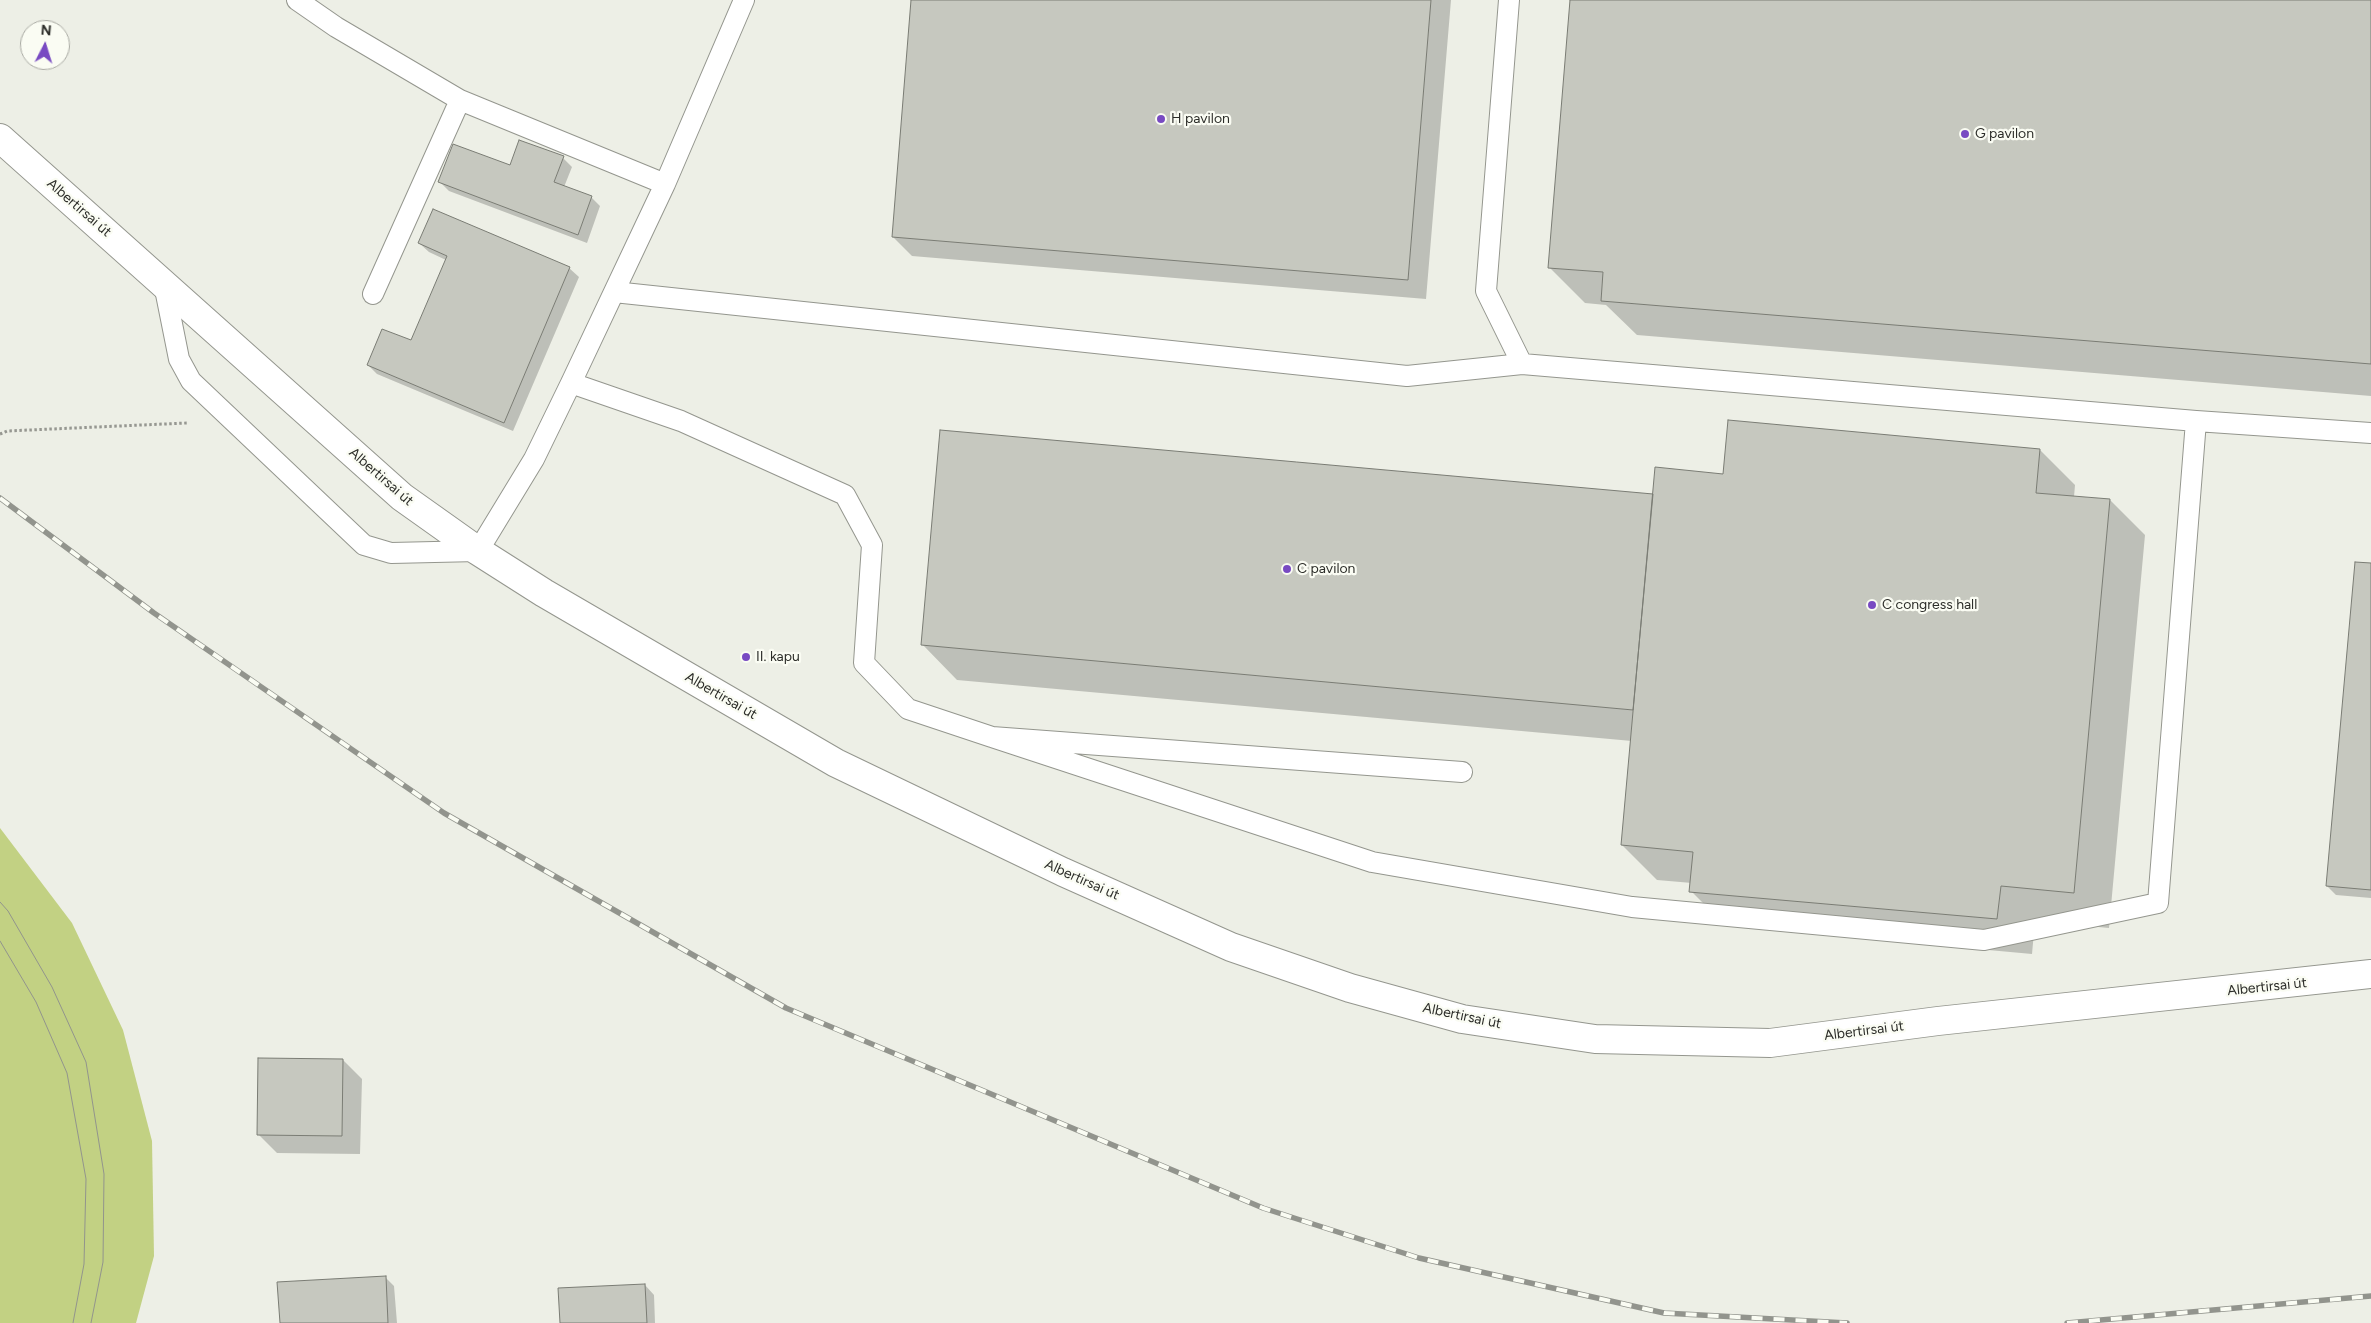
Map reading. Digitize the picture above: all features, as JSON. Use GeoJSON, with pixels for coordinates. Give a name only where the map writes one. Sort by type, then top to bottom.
{"type":"FeatureCollection","features":[{"type":"Feature","properties":{"kind":"street","name":"Albertirsai út"},"geometry":{"type":"LineString","coordinates":[[0,138],[402,497],[478,551],[544,593],[836,763],[1063,872],[1231,947],[1350,988],[1462,1019],[1595,1039],[1770,1043],[1938,1021],[2371,974]]}},
{"type":"Feature","properties":{"kind":"lane"},"geometry":{"type":"LineString","coordinates":[[298,0],[336,27],[460,100],[665,184]]}},
{"type":"Feature","properties":{"kind":"lane"},"geometry":{"type":"LineString","coordinates":[[164,284],[179,359],[191,381],[364,545],[391,553],[478,551],[534,459],[571,383],[665,184],[744,0]]}},
{"type":"Feature","properties":{"kind":"lane"},"geometry":{"type":"LineString","coordinates":[[1510,0],[1486,291],[1522,364]]}},
{"type":"Feature","properties":{"kind":"lane"},"geometry":{"type":"LineString","coordinates":[[373,294],[460,100]]}},
{"type":"Feature","properties":{"kind":"lane"},"geometry":{"type":"LineString","coordinates":[[614,292],[1407,376],[1522,364],[2196,421],[2371,433]]}},
{"type":"Feature","properties":{"kind":"lane"},"geometry":{"type":"LineString","coordinates":[[571,383],[681,421],[845,495],[872,545],[864,663],[908,709],[1372,862],[1632,907],[1984,940],[2158,903],[2196,421]]}},
{"type":"Feature","properties":{"kind":"lane"},"geometry":{"type":"LineString","coordinates":[[992,737],[1462,772]]}},
{"type":"Feature","properties":{"kind":"path"},"geometry":{"type":"LineString","coordinates":[[0,434],[7,431],[232,420]]}},
{"type":"Feature","properties":{"kind":"green space"},"geometry":{"type":"Polygon","coordinates":[[[0,828],[72,923],[123,1030],[152,1141],[154,1256],[136,1323],[0,1323],[0,828]]]}},
{"type":"Feature","properties":{"kind":"building","name":"H pavilon"},"geometry":{"type":"Polygon","coordinates":[[[911,0],[1431,0],[1408,280],[892,237],[911,0]]]}},
{"type":"Feature","properties":{"kind":"building","name":"G pavilon"},"geometry":{"type":"Polygon","coordinates":[[[1570,0],[2371,0],[2371,364],[1601,301],[1603,272],[1548,268],[1570,0]]]}},
{"type":"Feature","properties":{"kind":"building"},"geometry":{"type":"Polygon","coordinates":[[[519,140],[564,156],[554,182],[592,196],[578,235],[438,182],[453,144],[510,165],[519,140]]]}},
{"type":"Feature","properties":{"kind":"building"},"geometry":{"type":"Polygon","coordinates":[[[433,209],[570,267],[504,423],[367,365],[382,329],[411,340],[447,256],[418,243],[433,209]]]}},
{"type":"Feature","properties":{"kind":"building","name":"C congress hall"},"geometry":{"type":"Polygon","coordinates":[[[1728,420],[2040,449],[2036,493],[2110,499],[2074,893],[2001,886],[1997,919],[1689,892],[1693,852],[1621,845],[1655,467],[1723,474],[1728,420]]]}},
{"type":"Feature","properties":{"kind":"building","name":"C pavilon"},"geometry":{"type":"Polygon","coordinates":[[[940,430],[1653,494],[1633,710],[921,645],[940,430]]]}},
{"type":"Feature","properties":{"kind":"building"},"geometry":{"type":"Polygon","coordinates":[[[2355,562],[2371,563],[2371,890],[2326,886],[2355,562]]]}},
{"type":"Feature","properties":{"kind":"building"},"geometry":{"type":"Polygon","coordinates":[[[258,1058],[343,1059],[342,1136],[257,1135],[258,1058]]]}},
{"type":"Feature","properties":{"kind":"building"},"geometry":{"type":"Polygon","coordinates":[[[386,1276],[388,1323],[280,1323],[277,1282],[386,1276]]]}},
{"type":"Feature","properties":{"kind":"building"},"geometry":{"type":"Polygon","coordinates":[[[645,1284],[647,1323],[560,1323],[558,1288],[645,1284]]]}},
{"type":"Feature","properties":{"kind":"tram line"},"geometry":{"type":"LineString","coordinates":[[0,902],[8,911],[52,987],[86,1062],[104,1174],[103,1262],[91,1323]]}},
{"type":"Feature","properties":{"kind":"tram line"},"geometry":{"type":"LineString","coordinates":[[0,941],[36,1002],[67,1073],[86,1179],[84,1264],[73,1323]]}},
{"type":"Feature","properties":{"kind":"railway"},"geometry":{"type":"LineString","coordinates":[[0,498],[154,613],[444,813],[786,1008],[1263,1208],[1419,1258],[1664,1313],[1847,1323]]}},
{"type":"Feature","properties":{"kind":"railway"},"geometry":{"type":"LineString","coordinates":[[2067,1323],[2371,1296]]}},
{"type":"Feature","properties":{"kind":"place","name":"H pavilon"},"geometry":{"type":"Point","coordinates":[1161,119]}},
{"type":"Feature","properties":{"kind":"place","name":"G pavilon"},"geometry":{"type":"Point","coordinates":[1965,134]}},
{"type":"Feature","properties":{"kind":"place","name":"C pavilon"},"geometry":{"type":"Point","coordinates":[1287,569]}},
{"type":"Feature","properties":{"kind":"place","name":"C congress hall"},"geometry":{"type":"Point","coordinates":[1872,605]}},
{"type":"Feature","properties":{"kind":"place","name":"II. kapu"},"geometry":{"type":"Point","coordinates":[746,657]}}]}
